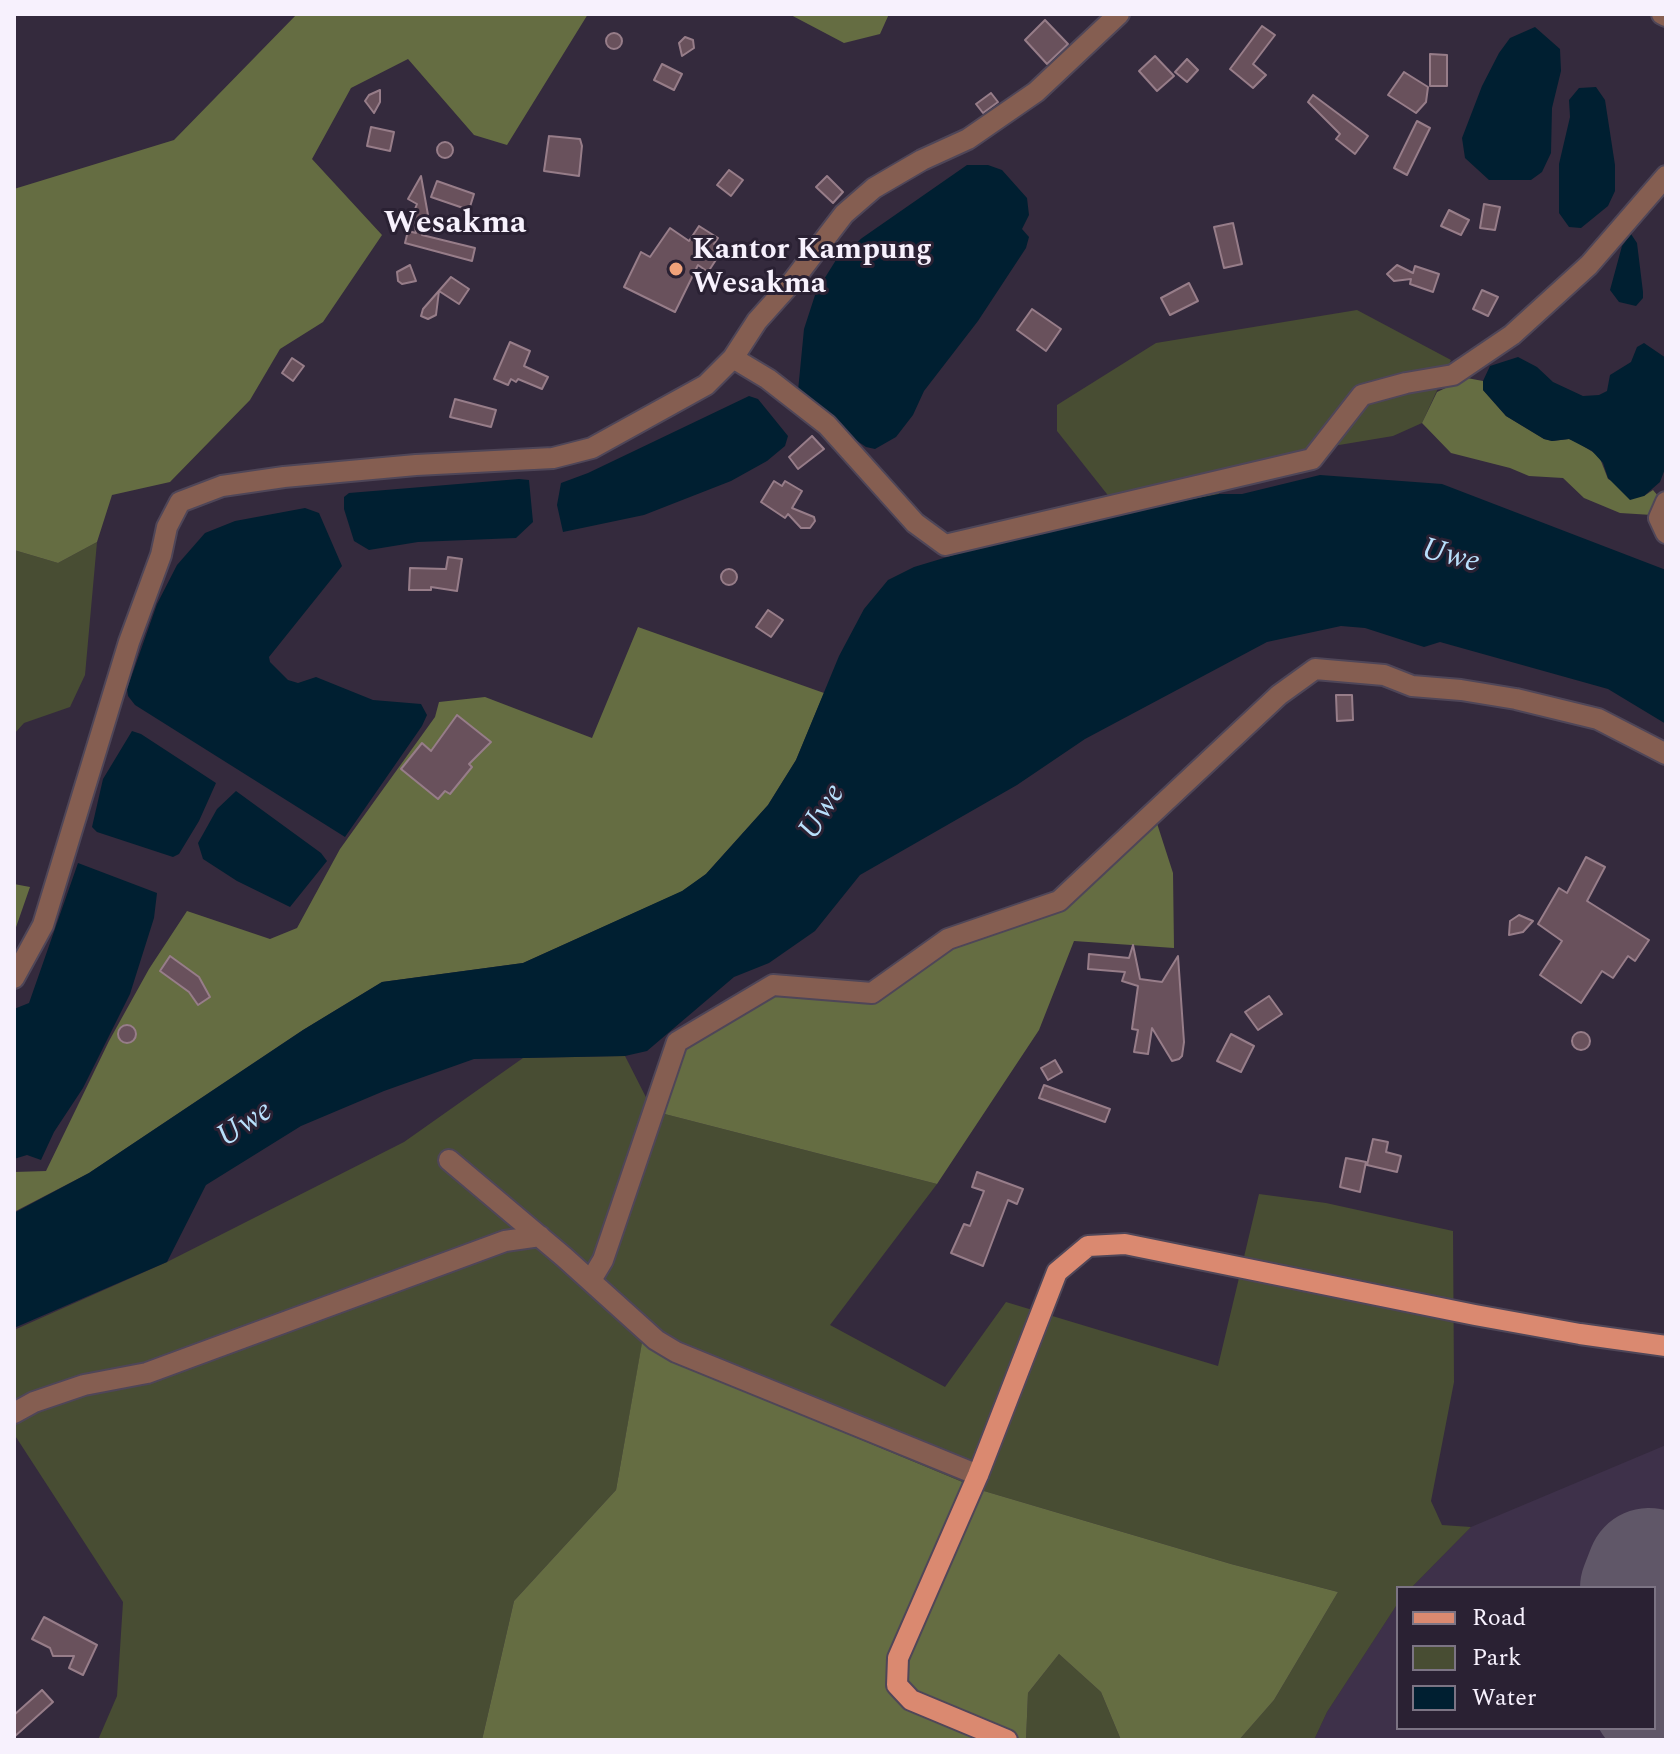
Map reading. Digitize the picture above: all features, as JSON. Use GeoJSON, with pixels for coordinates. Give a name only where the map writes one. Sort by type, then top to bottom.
{"type":"FeatureCollection","features":[{"type":"Feature","properties":{"kind":"main road"},"geometry":{"type":"LineString","coordinates":[[1007,1740],[911,1700],[897,1685],[898,1658],[978,1475],[1057,1272],[1088,1246],[1125,1244],[1475,1315],[1666,1346]]}},
{"type":"Feature","properties":{"kind":"street"},"geometry":{"type":"LineString","coordinates":[[14,978],[43,925],[129,642],[161,555],[167,527],[180,502],[222,486],[284,477],[416,465],[553,458],[592,448],[706,385],[733,358],[757,321],[792,282],[844,214],[874,188],[922,160],[968,139],[1036,92],[1119,14]]}},
{"type":"Feature","properties":{"kind":"street"},"geometry":{"type":"LineString","coordinates":[[733,358],[768,379],[827,425],[915,523],[945,545],[1312,459],[1362,395],[1453,375],[1512,335],[1589,265],[1666,176]]}},
{"type":"Feature","properties":{"kind":"street"},"geometry":{"type":"LineString","coordinates":[[1666,502],[1659,518],[1666,533]]}},
{"type":"Feature","properties":{"kind":"street"},"geometry":{"type":"LineString","coordinates":[[591,1280],[603,1260],[677,1042],[773,985],[872,993],[948,939],[1059,901],[1279,695],[1315,669],[1384,675],[1412,686],[1516,699],[1598,719],[1666,754]]}},
{"type":"Feature","properties":{"kind":"street"},"geometry":{"type":"LineString","coordinates":[[449,1160],[591,1280],[656,1340],[676,1352],[978,1475]]}},
{"type":"Feature","properties":{"kind":"street"},"geometry":{"type":"LineString","coordinates":[[14,1413],[34,1402],[84,1385],[147,1373],[505,1241],[540,1236]]}},
{"type":"Feature","properties":{"kind":"shaded area"},"geometry":{"type":"Polygon","coordinates":[[[1666,1445],[1666,1740],[1314,1740],[1327,1712],[1396,1606],[1396,1730],[1656,1730],[1656,1586],[1413,1586],[1471,1527],[1666,1445]]]}},
{"type":"Feature","properties":{"kind":"green space"},"geometry":{"type":"Polygon","coordinates":[[[297,14],[588,14],[507,145],[474,135],[408,59],[351,88],[312,159],[382,235],[323,322],[280,349],[250,400],[170,482],[112,495],[97,542],[58,563],[14,550],[14,189],[174,140],[297,14]]]}},
{"type":"Feature","properties":{"kind":"green space"},"geometry":{"type":"Polygon","coordinates":[[[789,14],[889,14],[880,34],[844,43],[789,14]]]}},
{"type":"Feature","properties":{"kind":"green space"},"geometry":{"type":"Polygon","coordinates":[[[1357,310],[1451,360],[1422,423],[1393,436],[1333,446],[1214,474],[1219,494],[1122,513],[1057,431],[1057,405],[1156,343],[1357,310]]]}},
{"type":"Feature","properties":{"kind":"green space"},"geometry":{"type":"Polygon","coordinates":[[[1467,378],[1483,381],[1483,390],[1506,416],[1544,439],[1577,442],[1599,456],[1608,479],[1644,496],[1653,490],[1665,504],[1652,515],[1620,513],[1584,498],[1563,478],[1529,476],[1451,453],[1422,423],[1437,392],[1467,378]]]}},
{"type":"Feature","properties":{"kind":"green space"},"geometry":{"type":"Polygon","coordinates":[[[97,542],[85,675],[70,707],[24,723],[14,734],[14,550],[58,563],[97,542]]]}},
{"type":"Feature","properties":{"kind":"green space"},"geometry":{"type":"Polygon","coordinates":[[[638,627],[824,693],[796,760],[768,805],[706,874],[683,891],[523,963],[382,982],[303,1030],[89,1173],[14,1212],[14,1172],[46,1171],[109,1041],[149,969],[187,911],[270,939],[297,928],[340,849],[435,717],[439,702],[485,697],[592,738],[638,627]]]}},
{"type":"Feature","properties":{"kind":"green space"},"geometry":{"type":"Polygon","coordinates":[[[1153,811],[1173,873],[1174,948],[1074,941],[1039,1030],[937,1184],[653,1111],[677,1042],[773,985],[872,993],[948,939],[1059,901],[1153,811]]]}},
{"type":"Feature","properties":{"kind":"green space"},"geometry":{"type":"Polygon","coordinates":[[[14,884],[30,887],[14,933],[14,884]]]}},
{"type":"Feature","properties":{"kind":"green space"},"geometry":{"type":"Polygon","coordinates":[[[625,1056],[653,1111],[937,1184],[830,1325],[945,1387],[1006,1302],[1218,1366],[1259,1194],[1326,1203],[1453,1231],[1454,1382],[1431,1501],[1442,1525],[1471,1527],[1413,1586],[1396,1586],[1396,1606],[1327,1712],[1314,1740],[1239,1740],[1274,1700],[1338,1592],[1231,1564],[984,1491],[668,1359],[651,1350],[643,1338],[616,1490],[514,1601],[482,1740],[98,1740],[117,1696],[123,1602],[14,1434],[14,1330],[167,1262],[404,1142],[523,1058],[625,1056]]]}},
{"type":"Feature","properties":{"kind":"green space"},"geometry":{"type":"Polygon","coordinates":[[[643,1337],[651,1350],[668,1359],[984,1491],[1231,1564],[1338,1592],[1274,1700],[1239,1740],[1121,1740],[1101,1692],[1059,1654],[1028,1693],[1026,1740],[482,1740],[514,1601],[616,1490],[643,1337]]]}},
{"type":"Feature","properties":{"kind":"green space"},"geometry":{"type":"Polygon","coordinates":[[[1059,1654],[1101,1692],[1121,1740],[1026,1740],[1028,1693],[1059,1654]]]}},
{"type":"Feature","properties":{"kind":"water"},"geometry":{"type":"Polygon","coordinates":[[[1535,27],[1560,49],[1561,71],[1552,108],[1551,153],[1542,172],[1531,180],[1489,180],[1465,158],[1462,138],[1482,86],[1499,53],[1510,38],[1535,27]]]}},
{"type":"Feature","properties":{"kind":"water"},"geometry":{"type":"Polygon","coordinates":[[[1596,87],[1605,100],[1615,165],[1615,191],[1608,206],[1581,228],[1569,227],[1559,213],[1559,164],[1570,117],[1569,100],[1579,88],[1596,87]]]}},
{"type":"Feature","properties":{"kind":"water"},"geometry":{"type":"Polygon","coordinates":[[[967,165],[988,165],[1002,170],[1027,198],[1029,215],[1022,229],[1029,237],[1026,248],[978,321],[924,391],[913,415],[896,437],[875,449],[866,447],[818,414],[798,391],[804,329],[816,292],[836,260],[862,238],[967,165]]]}},
{"type":"Feature","properties":{"kind":"water"},"geometry":{"type":"Polygon","coordinates":[[[1631,234],[1637,243],[1643,292],[1643,298],[1636,306],[1619,302],[1610,290],[1622,246],[1631,234]]]}},
{"type":"Feature","properties":{"kind":"water"},"geometry":{"type":"Polygon","coordinates":[[[1644,343],[1666,358],[1666,466],[1660,482],[1644,496],[1630,500],[1608,478],[1603,463],[1592,451],[1569,439],[1544,439],[1506,416],[1483,390],[1483,381],[1490,366],[1518,357],[1537,367],[1553,382],[1583,396],[1599,395],[1607,391],[1610,375],[1631,362],[1637,347],[1644,343]]]}},
{"type":"Feature","properties":{"kind":"water"},"geometry":{"type":"Polygon","coordinates":[[[749,396],[758,399],[788,436],[785,446],[767,461],[731,481],[644,515],[563,532],[557,505],[561,483],[749,396]]]}},
{"type":"Feature","properties":{"kind":"water","name":"Uwe"},"geometry":{"type":"Polygon","coordinates":[[[1320,475],[1442,484],[1666,570],[1666,724],[1608,689],[1440,642],[1424,647],[1365,628],[1341,626],[1267,642],[1085,739],[1017,785],[860,875],[815,931],[769,963],[734,977],[647,1051],[625,1056],[474,1059],[384,1091],[301,1126],[206,1185],[167,1262],[14,1328],[14,1213],[89,1173],[303,1030],[382,982],[523,963],[682,891],[706,874],[768,805],[796,760],[839,656],[864,609],[888,580],[914,567],[997,542],[1122,513],[1219,494],[1242,494],[1320,475]]]}},
{"type":"Feature","properties":{"kind":"water"},"geometry":{"type":"Polygon","coordinates":[[[529,480],[533,522],[516,538],[418,542],[369,550],[354,541],[344,509],[344,497],[349,493],[529,480]]]}},
{"type":"Feature","properties":{"kind":"water"},"geometry":{"type":"Polygon","coordinates":[[[305,508],[319,513],[342,566],[269,657],[270,662],[288,680],[298,683],[316,677],[373,700],[421,704],[427,715],[345,837],[135,705],[127,689],[157,604],[177,565],[205,533],[235,521],[305,508]]]}},
{"type":"Feature","properties":{"kind":"water"},"geometry":{"type":"Polygon","coordinates":[[[132,731],[216,783],[199,821],[179,854],[173,857],[97,832],[92,827],[103,779],[132,731]]]}},
{"type":"Feature","properties":{"kind":"water"},"geometry":{"type":"Polygon","coordinates":[[[236,791],[321,853],[327,861],[290,907],[237,881],[203,859],[198,843],[217,809],[236,791]]]}},
{"type":"Feature","properties":{"kind":"water"},"geometry":{"type":"Polygon","coordinates":[[[78,863],[157,893],[154,918],[130,994],[83,1088],[54,1132],[41,1160],[27,1155],[14,1159],[14,1009],[29,1003],[78,863]]]}},
{"type":"Feature","properties":{"kind":"building"},"geometry":{"type":"Polygon","coordinates":[[[1045,20],[1068,44],[1047,64],[1025,40],[1045,20]]]}},
{"type":"Feature","properties":{"kind":"building"},"geometry":{"type":"Polygon","coordinates":[[[1262,26],[1275,35],[1253,64],[1266,75],[1253,88],[1230,69],[1262,26]]]}},
{"type":"Feature","properties":{"kind":"building"},"geometry":{"type":"Polygon","coordinates":[[[611,33],[617,33],[622,41],[620,47],[611,49],[606,44],[606,38],[611,33]]]}},
{"type":"Feature","properties":{"kind":"building"},"geometry":{"type":"Polygon","coordinates":[[[685,37],[693,40],[694,48],[682,56],[679,43],[685,37]]]}},
{"type":"Feature","properties":{"kind":"building"},"geometry":{"type":"Polygon","coordinates":[[[1430,54],[1447,55],[1447,86],[1430,86],[1430,54]]]}},
{"type":"Feature","properties":{"kind":"building"},"geometry":{"type":"Polygon","coordinates":[[[1155,56],[1174,76],[1157,91],[1139,71],[1155,56]]]}},
{"type":"Feature","properties":{"kind":"building"},"geometry":{"type":"Polygon","coordinates":[[[1187,59],[1198,70],[1187,82],[1175,72],[1187,59]]]}},
{"type":"Feature","properties":{"kind":"building"},"geometry":{"type":"Polygon","coordinates":[[[662,64],[682,74],[674,90],[654,80],[662,64]]]}},
{"type":"Feature","properties":{"kind":"building"},"geometry":{"type":"Polygon","coordinates":[[[1404,72],[1428,87],[1426,102],[1416,113],[1388,95],[1404,72]]]}},
{"type":"Feature","properties":{"kind":"building"},"geometry":{"type":"Polygon","coordinates":[[[380,90],[380,102],[374,113],[365,101],[369,95],[380,90]]]}},
{"type":"Feature","properties":{"kind":"building"},"geometry":{"type":"Polygon","coordinates":[[[991,93],[998,102],[983,113],[976,104],[991,93]]]}},
{"type":"Feature","properties":{"kind":"building"},"geometry":{"type":"Polygon","coordinates":[[[1313,95],[1368,136],[1355,154],[1336,139],[1340,134],[1308,102],[1313,95]]]}},
{"type":"Feature","properties":{"kind":"building"},"geometry":{"type":"Polygon","coordinates":[[[1417,121],[1430,128],[1407,175],[1394,168],[1417,121]]]}},
{"type":"Feature","properties":{"kind":"building"},"geometry":{"type":"Polygon","coordinates":[[[371,127],[394,132],[390,151],[367,146],[371,127]]]}},
{"type":"Feature","properties":{"kind":"building"},"geometry":{"type":"Polygon","coordinates":[[[549,136],[580,139],[579,176],[544,171],[549,136]]]}},
{"type":"Feature","properties":{"kind":"building"},"geometry":{"type":"Polygon","coordinates":[[[445,142],[453,150],[445,158],[437,150],[445,142]]]}},
{"type":"Feature","properties":{"kind":"building"},"geometry":{"type":"Polygon","coordinates":[[[729,170],[743,180],[731,196],[717,185],[729,170]]]}},
{"type":"Feature","properties":{"kind":"building"},"geometry":{"type":"Polygon","coordinates":[[[421,176],[428,215],[422,235],[475,248],[472,261],[405,243],[408,231],[416,233],[413,214],[417,204],[408,199],[421,176]]]}},
{"type":"Feature","properties":{"kind":"building"},"geometry":{"type":"Polygon","coordinates":[[[827,176],[843,192],[833,203],[816,187],[827,176]]]}},
{"type":"Feature","properties":{"kind":"building"},"geometry":{"type":"Polygon","coordinates":[[[437,181],[474,194],[469,210],[431,197],[437,181]]]}},
{"type":"Feature","properties":{"kind":"building"},"geometry":{"type":"Polygon","coordinates":[[[1484,204],[1500,207],[1495,230],[1480,228],[1484,204]]]}},
{"type":"Feature","properties":{"kind":"building"},"geometry":{"type":"Polygon","coordinates":[[[1449,210],[1469,220],[1461,235],[1441,226],[1449,210]]]}},
{"type":"Feature","properties":{"kind":"building"},"geometry":{"type":"Polygon","coordinates":[[[1233,223],[1242,264],[1224,268],[1214,227],[1233,223]]]}},
{"type":"Feature","properties":{"kind":"building"},"geometry":{"type":"Polygon","coordinates":[[[699,226],[718,238],[714,244],[723,249],[708,272],[698,265],[675,312],[624,287],[641,252],[650,257],[670,228],[689,241],[699,226]]]}},
{"type":"Feature","properties":{"kind":"building"},"geometry":{"type":"Polygon","coordinates":[[[410,265],[416,281],[402,284],[398,281],[397,272],[410,265]]]}},
{"type":"Feature","properties":{"kind":"building"},"geometry":{"type":"Polygon","coordinates":[[[1397,265],[1413,273],[1415,266],[1439,274],[1433,292],[1410,284],[1411,279],[1394,281],[1387,274],[1397,265]]]}},
{"type":"Feature","properties":{"kind":"building"},"geometry":{"type":"Polygon","coordinates":[[[451,277],[469,289],[459,304],[439,291],[436,315],[428,319],[421,316],[423,309],[451,277]]]}},
{"type":"Feature","properties":{"kind":"building"},"geometry":{"type":"Polygon","coordinates":[[[1189,283],[1198,301],[1170,315],[1161,298],[1189,283]]]}},
{"type":"Feature","properties":{"kind":"building"},"geometry":{"type":"Polygon","coordinates":[[[1482,290],[1498,297],[1488,316],[1473,309],[1482,290]]]}},
{"type":"Feature","properties":{"kind":"building"},"geometry":{"type":"Polygon","coordinates":[[[1032,309],[1061,329],[1046,351],[1017,330],[1032,309]]]}},
{"type":"Feature","properties":{"kind":"building"},"geometry":{"type":"Polygon","coordinates":[[[510,342],[530,351],[524,366],[548,377],[542,389],[518,379],[516,382],[511,379],[508,385],[494,379],[510,342]]]}},
{"type":"Feature","properties":{"kind":"building"},"geometry":{"type":"Polygon","coordinates":[[[292,358],[304,366],[293,381],[282,373],[292,358]]]}},
{"type":"Feature","properties":{"kind":"building"},"geometry":{"type":"Polygon","coordinates":[[[455,399],[496,410],[491,427],[450,417],[455,399]]]}},
{"type":"Feature","properties":{"kind":"building"},"geometry":{"type":"Polygon","coordinates":[[[812,436],[824,449],[798,469],[789,457],[812,436]]]}},
{"type":"Feature","properties":{"kind":"building"},"geometry":{"type":"Polygon","coordinates":[[[774,481],[782,486],[785,481],[802,491],[792,508],[814,517],[810,528],[801,528],[788,514],[785,518],[761,502],[774,481]]]}},
{"type":"Feature","properties":{"kind":"building"},"geometry":{"type":"Polygon","coordinates":[[[448,557],[462,559],[457,591],[431,587],[431,590],[409,590],[410,568],[446,569],[448,557]]]}},
{"type":"Feature","properties":{"kind":"building"},"geometry":{"type":"Polygon","coordinates":[[[726,569],[732,569],[737,577],[735,583],[726,585],[721,580],[721,574],[726,569]]]}},
{"type":"Feature","properties":{"kind":"building"},"geometry":{"type":"Polygon","coordinates":[[[768,610],[783,620],[771,637],[756,627],[768,610]]]}},
{"type":"Feature","properties":{"kind":"building"},"geometry":{"type":"Polygon","coordinates":[[[1336,695],[1352,695],[1353,720],[1337,721],[1336,695]]]}},
{"type":"Feature","properties":{"kind":"building"},"geometry":{"type":"Polygon","coordinates":[[[457,715],[491,742],[469,764],[472,767],[450,794],[445,791],[438,799],[401,769],[422,743],[431,751],[457,715]]]}},
{"type":"Feature","properties":{"kind":"building"},"geometry":{"type":"Polygon","coordinates":[[[1586,857],[1605,867],[1587,901],[1649,940],[1635,961],[1628,956],[1613,978],[1602,971],[1581,1003],[1540,975],[1562,941],[1538,924],[1559,888],[1567,893],[1586,857]]]}},
{"type":"Feature","properties":{"kind":"building"},"geometry":{"type":"Polygon","coordinates":[[[1519,915],[1533,921],[1523,932],[1509,935],[1510,921],[1519,915]]]}},
{"type":"Feature","properties":{"kind":"building"},"geometry":{"type":"Polygon","coordinates":[[[1133,945],[1140,979],[1162,982],[1178,956],[1184,1042],[1179,1059],[1172,1061],[1152,1028],[1148,1054],[1134,1052],[1138,1030],[1132,1029],[1138,986],[1122,981],[1125,972],[1088,969],[1089,954],[1129,958],[1133,945]]]}},
{"type":"Feature","properties":{"kind":"building"},"geometry":{"type":"Polygon","coordinates":[[[170,956],[199,977],[210,997],[198,1005],[189,992],[160,971],[170,956]]]}},
{"type":"Feature","properties":{"kind":"building"},"geometry":{"type":"Polygon","coordinates":[[[1269,996],[1282,1014],[1258,1030],[1245,1012],[1269,996]]]}},
{"type":"Feature","properties":{"kind":"building"},"geometry":{"type":"Polygon","coordinates":[[[127,1025],[136,1034],[127,1043],[118,1034],[127,1025]]]}},
{"type":"Feature","properties":{"kind":"building"},"geometry":{"type":"Polygon","coordinates":[[[1581,1032],[1590,1041],[1581,1050],[1572,1041],[1581,1032]]]}},
{"type":"Feature","properties":{"kind":"building"},"geometry":{"type":"Polygon","coordinates":[[[1231,1034],[1254,1046],[1241,1072],[1217,1061],[1231,1034]]]}},
{"type":"Feature","properties":{"kind":"building"},"geometry":{"type":"Polygon","coordinates":[[[1055,1060],[1062,1072],[1048,1080],[1041,1068],[1055,1060]]]}},
{"type":"Feature","properties":{"kind":"building"},"geometry":{"type":"Polygon","coordinates":[[[1044,1085],[1110,1109],[1105,1122],[1039,1098],[1044,1085]]]}},
{"type":"Feature","properties":{"kind":"building"},"geometry":{"type":"Polygon","coordinates":[[[1373,1139],[1388,1142],[1386,1152],[1401,1156],[1397,1172],[1367,1165],[1373,1139]]]}},
{"type":"Feature","properties":{"kind":"building"},"geometry":{"type":"Polygon","coordinates":[[[1346,1158],[1366,1162],[1360,1192],[1340,1187],[1346,1158]]]}},
{"type":"Feature","properties":{"kind":"building"},"geometry":{"type":"Polygon","coordinates":[[[977,1172],[1023,1189],[1017,1204],[1008,1200],[983,1266],[951,1253],[964,1224],[970,1226],[984,1191],[972,1187],[977,1172]]]}},
{"type":"Feature","properties":{"kind":"building"},"geometry":{"type":"Polygon","coordinates":[[[44,1617],[97,1645],[83,1675],[69,1668],[74,1656],[53,1656],[50,1648],[32,1639],[44,1617]]]}},
{"type":"Feature","properties":{"kind":"building"},"geometry":{"type":"Polygon","coordinates":[[[42,1690],[53,1702],[14,1737],[14,1715],[42,1690]]]}},
{"type":"Feature","properties":{"kind":"runway"},"geometry":{"type":"LineString","coordinates":[[1643,1586],[1649,1570],[1666,1578]]}},
{"type":"Feature","properties":{"kind":"runway"},"geometry":{"type":"LineString","coordinates":[[1656,1701],[1666,1705]]}},
{"type":"Feature","properties":{"kind":"place","name":"Kantor Kampung Wesakma"},"geometry":{"type":"Point","coordinates":[676,269]}},
{"type":"Feature","properties":{"kind":"district","name":"Wesakma"},"geometry":{"type":"Point","coordinates":[455,226]}}]}
